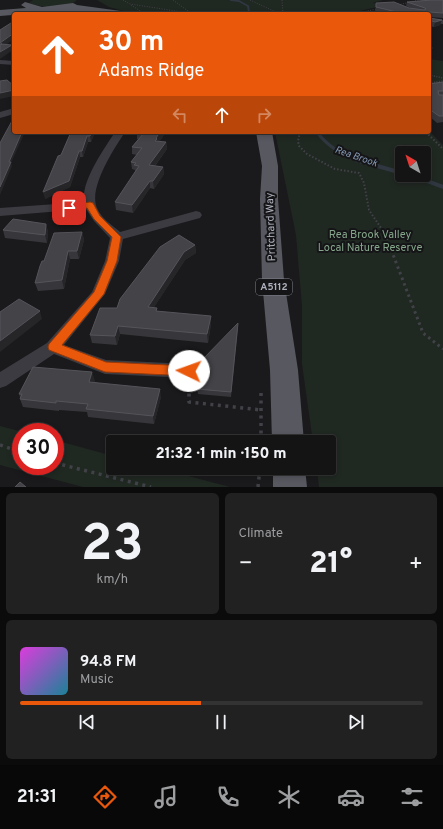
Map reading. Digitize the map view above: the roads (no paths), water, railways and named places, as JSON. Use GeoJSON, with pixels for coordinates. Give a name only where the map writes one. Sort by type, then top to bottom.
{"type":"FeatureCollection","features":[{"type":"Feature","properties":{"kind":"main road"},"geometry":{"type":"LineString","coordinates":[[16,0],[26,3],[33,8],[85,8],[113,12]]}},
{"type":"Feature","properties":{"kind":"main road"},"geometry":{"type":"LineString","coordinates":[[0,13],[57,8],[77,4],[82,0],[104,10]]}},
{"type":"Feature","properties":{"kind":"main road"},"geometry":{"type":"LineString","coordinates":[[0,13],[14,10],[26,3]]}},
{"type":"Feature","properties":{"kind":"main road","name":"Pritchard Way"},"geometry":{"type":"LineString","coordinates":[[264,134],[270,166],[269,198],[273,280],[284,370],[288,435]]}},
{"type":"Feature","properties":{"kind":"main road"},"geometry":{"type":"LineString","coordinates":[[290,475],[290,487]]}},
{"type":"Feature","properties":{"kind":"street"},"geometry":{"type":"LineString","coordinates":[[431,19],[443,22]]}},
{"type":"Feature","properties":{"kind":"street"},"geometry":{"type":"LineString","coordinates":[[0,62],[12,63]]}},
{"type":"Feature","properties":{"kind":"street"},"geometry":{"type":"LineString","coordinates":[[0,115],[12,112]]}},
{"type":"Feature","properties":{"kind":"street"},"geometry":{"type":"LineString","coordinates":[[117,237],[97,218],[90,205],[90,191],[104,156],[119,134]]}},
{"type":"Feature","properties":{"kind":"street"},"geometry":{"type":"LineString","coordinates":[[0,212],[90,205]]}},
{"type":"Feature","properties":{"kind":"street"},"geometry":{"type":"LineString","coordinates":[[117,237],[196,215]]}},
{"type":"Feature","properties":{"kind":"street"},"geometry":{"type":"LineString","coordinates":[[0,381],[54,347],[98,294],[112,261],[117,237]]}},
{"type":"Feature","properties":{"kind":"street"},"geometry":{"type":"LineString","coordinates":[[54,347],[105,367],[189,371]]}},
{"type":"Feature","properties":{"kind":"waterway","name":"Rea Brook"},"geometry":{"type":"LineString","coordinates":[[231,0],[239,1],[248,6],[249,12]]}},
{"type":"Feature","properties":{"kind":"waterway","name":"Rea Brook"},"geometry":{"type":"LineString","coordinates":[[319,134],[336,150],[358,161]]}},
{"type":"Feature","properties":{"kind":"waterway","name":"Rea Brook"},"geometry":{"type":"LineString","coordinates":[[358,161],[395,171]]}},
{"type":"Feature","properties":{"kind":"waterway","name":"Rea Brook"},"geometry":{"type":"LineString","coordinates":[[430,182],[443,187]]}},
{"type":"Feature","properties":{"kind":"park label","name":"Rea Brook Valley Local Nature Reserve"},"geometry":{"type":"Point","coordinates":[370,241]}}]}
